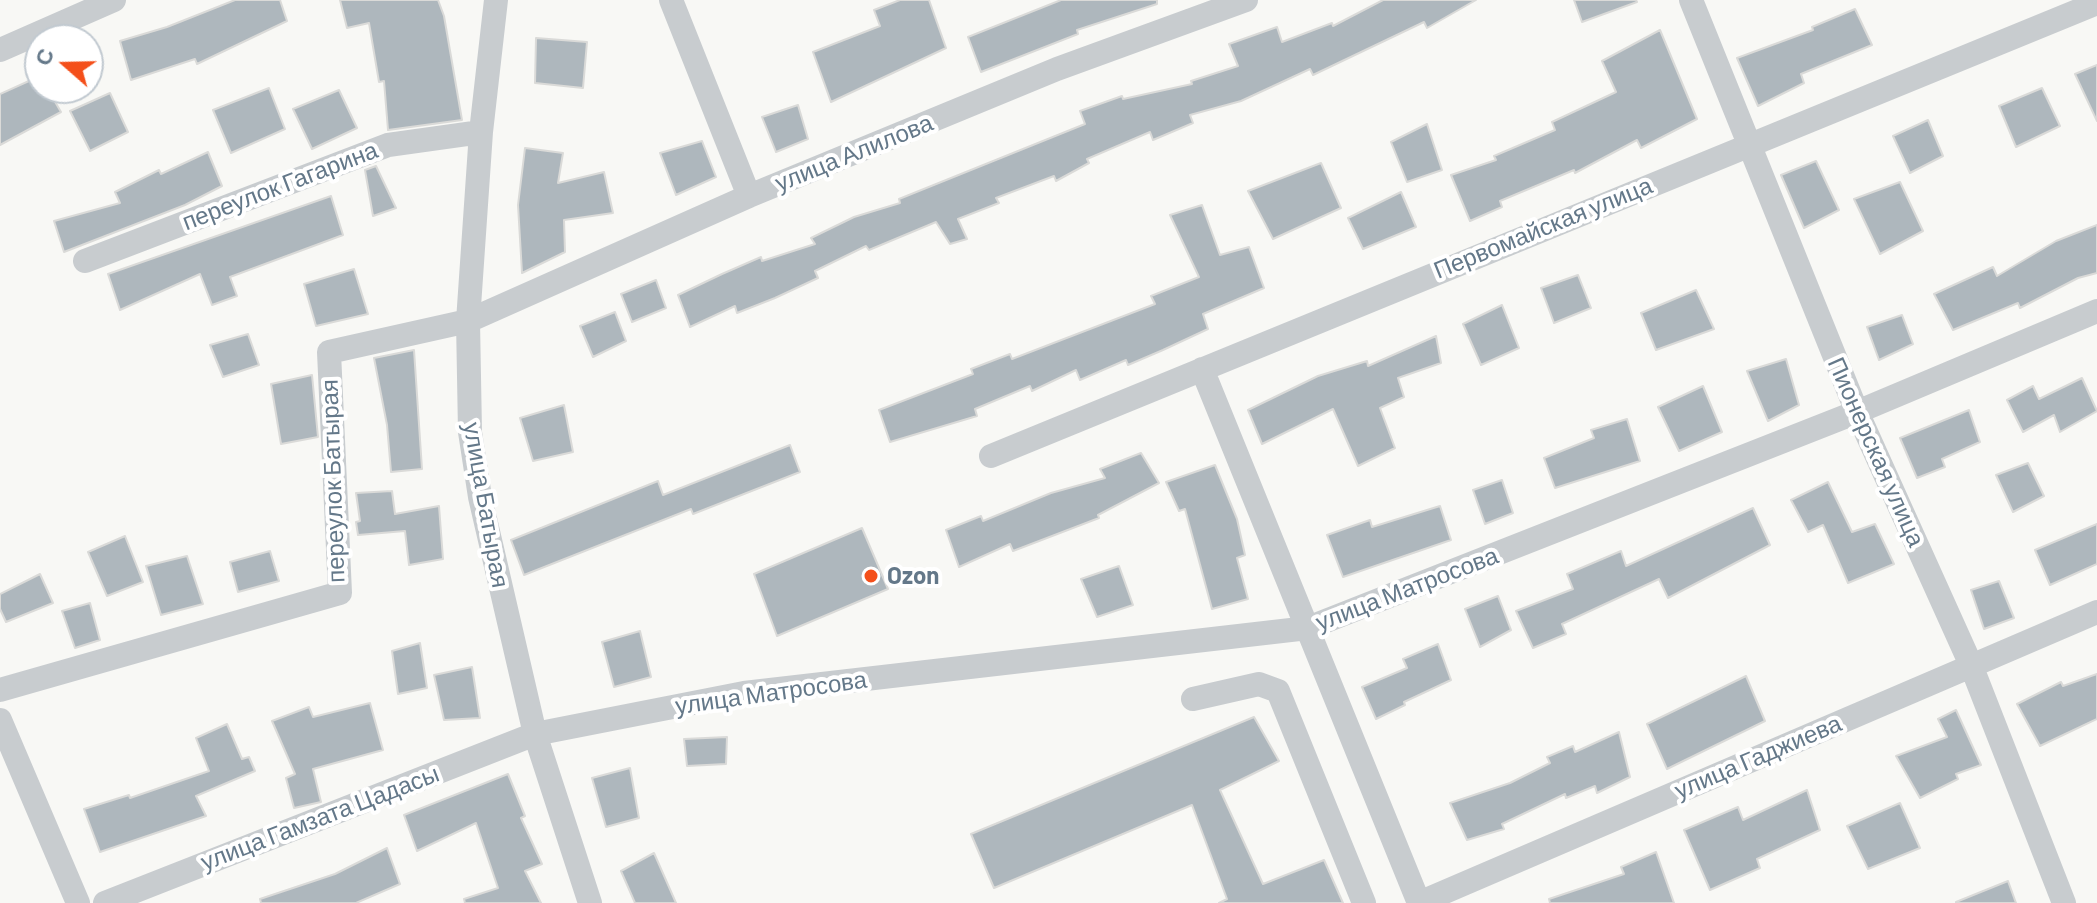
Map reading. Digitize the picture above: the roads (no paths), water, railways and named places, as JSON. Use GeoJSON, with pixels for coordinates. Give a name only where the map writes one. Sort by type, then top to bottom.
{"type":"FeatureCollection","features":[{"type":"Feature","properties":{"kind":"street"},"geometry":{"type":"LineString","coordinates":[[0,50],[114,0]]}},
{"type":"Feature","properties":{"kind":"street","name":"улица Батырая"},"geometry":{"type":"LineString","coordinates":[[496,0],[481,132],[468,321],[470,432],[478,484],[535,734],[590,903]]}},
{"type":"Feature","properties":{"kind":"street"},"geometry":{"type":"LineString","coordinates":[[671,0],[749,196]]}},
{"type":"Feature","properties":{"kind":"street","name":"улица Алилова"},"geometry":{"type":"LineString","coordinates":[[468,321],[749,196],[1057,69],[1246,0]]}},
{"type":"Feature","properties":{"kind":"street","name":"Пионерская улица"},"geometry":{"type":"LineString","coordinates":[[1691,0],[1857,412],[1971,665],[2064,903]]}},
{"type":"Feature","properties":{"kind":"street","name":"Первомайская улица"},"geometry":{"type":"LineString","coordinates":[[991,456],[2097,3]]}},
{"type":"Feature","properties":{"kind":"street","name":"переулок Гагарина"},"geometry":{"type":"LineString","coordinates":[[85,261],[388,145],[481,132]]}},
{"type":"Feature","properties":{"kind":"street","name":"улица Матросова"},"geometry":{"type":"LineString","coordinates":[[535,734],[744,693],[1308,628],[1857,412],[2097,311]]}},
{"type":"Feature","properties":{"kind":"street","name":"переулок Батырая"},"geometry":{"type":"LineString","coordinates":[[0,690],[340,593],[329,352],[468,321]]}},
{"type":"Feature","properties":{"kind":"street"},"geometry":{"type":"LineString","coordinates":[[1202,369],[1419,903]]}},
{"type":"Feature","properties":{"kind":"street","name":"улица Гаджиева"},"geometry":{"type":"LineString","coordinates":[[1419,903],[2097,612]]}},
{"type":"Feature","properties":{"kind":"street"},"geometry":{"type":"LineString","coordinates":[[1193,699],[1259,684],[1278,691],[1364,903]]}},
{"type":"Feature","properties":{"kind":"street"},"geometry":{"type":"LineString","coordinates":[[0,720],[78,903]]}},
{"type":"Feature","properties":{"kind":"street","name":"улица Гамзата Цадасы"},"geometry":{"type":"LineString","coordinates":[[105,903],[535,734]]}},
{"type":"Feature","properties":{"kind":"place","name":"Ozon"},"geometry":{"type":"Point","coordinates":[871,576]}}]}
